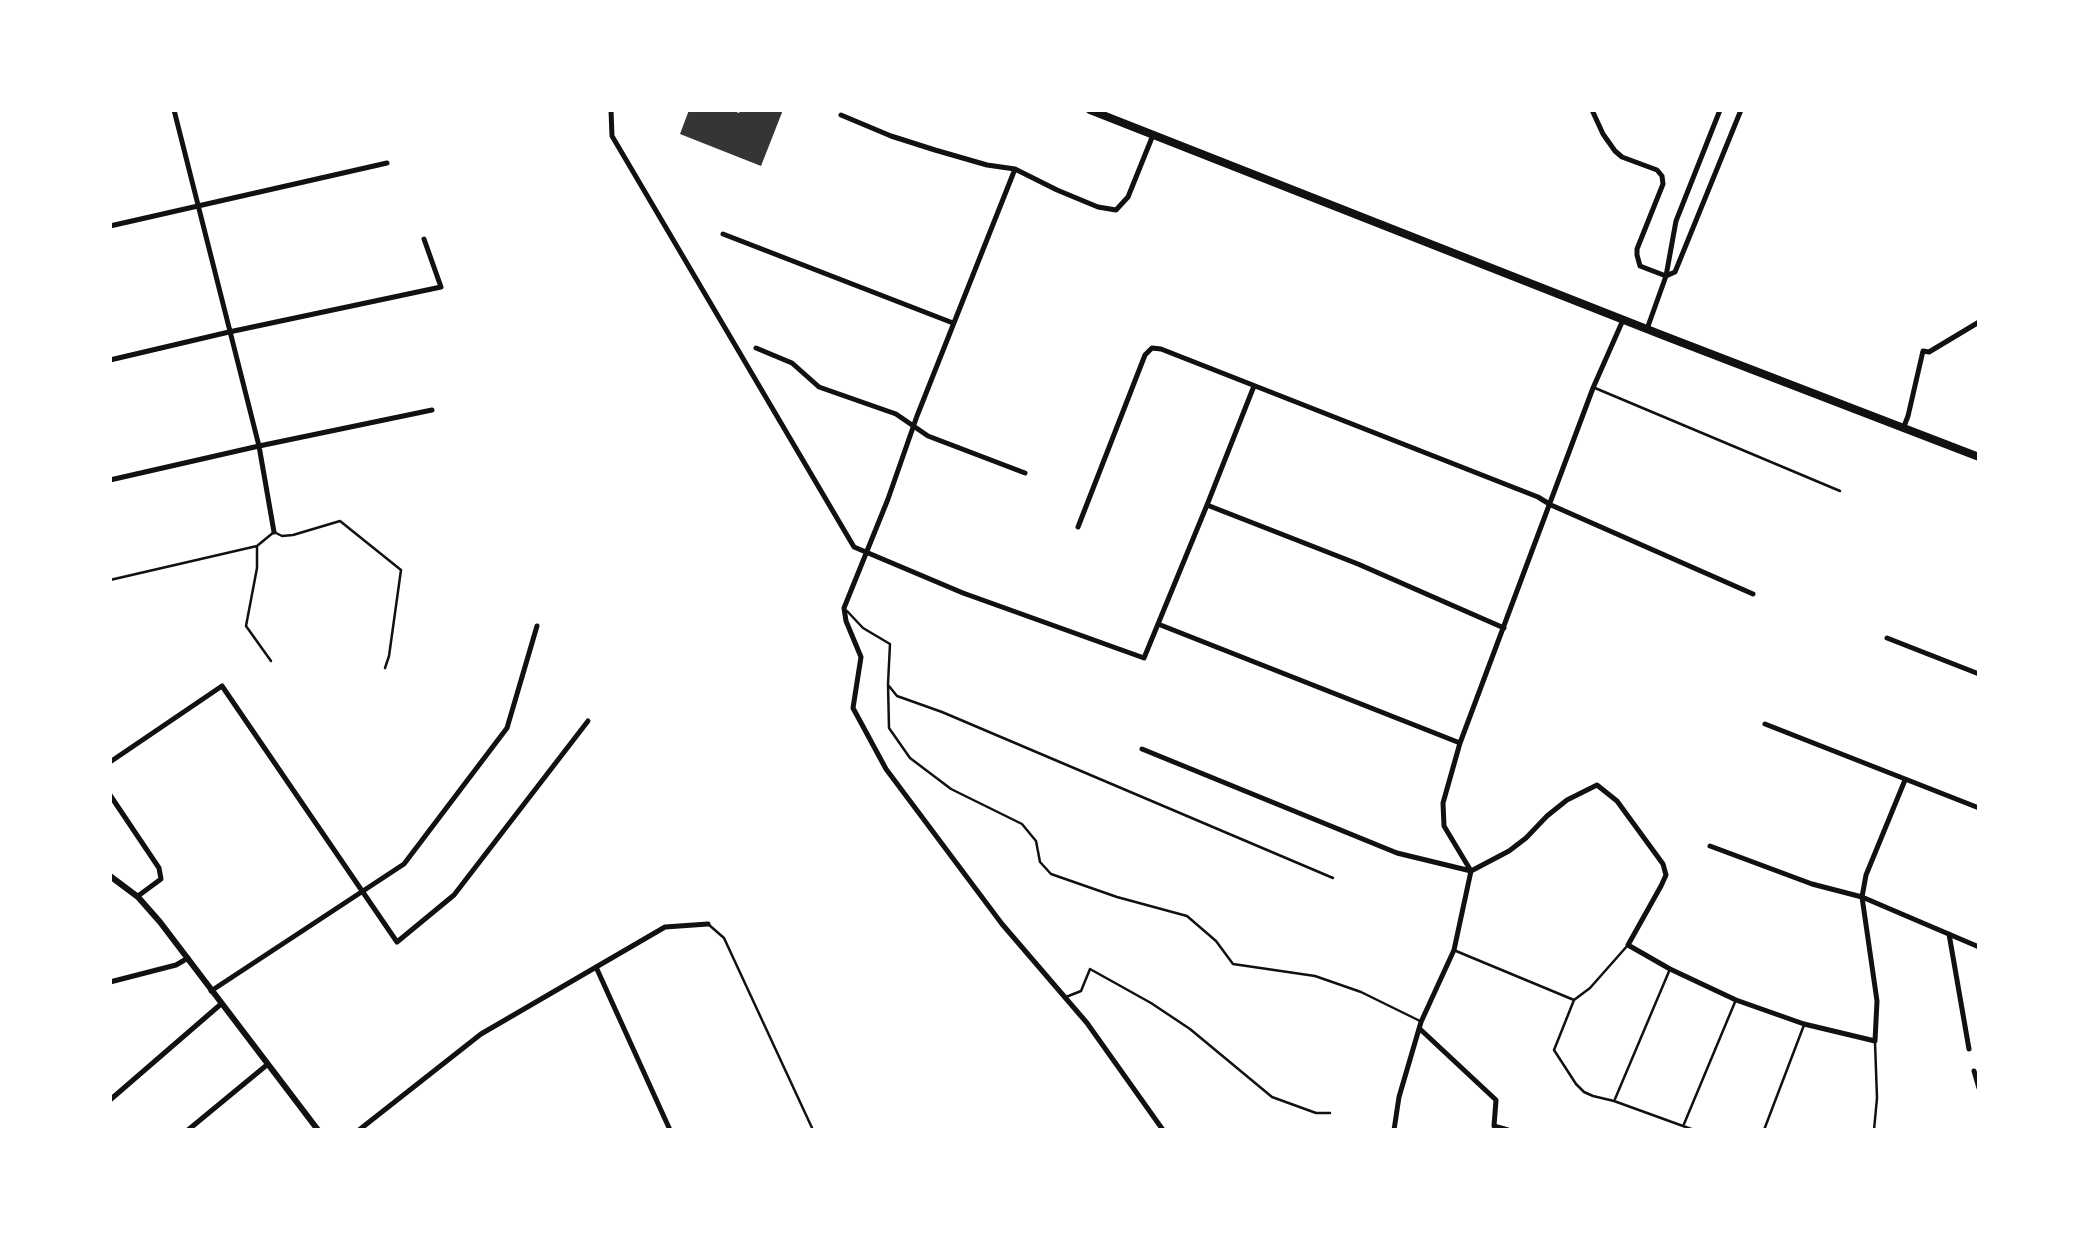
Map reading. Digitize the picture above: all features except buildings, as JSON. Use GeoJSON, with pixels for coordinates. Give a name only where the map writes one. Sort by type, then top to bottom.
{"type":"FeatureCollection","features":[{"type":"Feature","properties":{"kind":"main road"},"geometry":{"type":"LineString","coordinates":[[1090,110],[1979,457]]}},
{"type":"Feature","properties":{"kind":"street"},"geometry":{"type":"LineString","coordinates":[[174,110],[259,446],[274,532]]}},
{"type":"Feature","properties":{"kind":"street"},"geometry":{"type":"LineString","coordinates":[[611,110],[612,136],[854,547],[963,593],[1144,658],[1254,386]]}},
{"type":"Feature","properties":{"kind":"street"},"geometry":{"type":"LineString","coordinates":[[1592,110],[1614,151],[1657,170],[1662,176],[1663,184],[1637,256],[1640,266],[1666,276],[1675,272],[1741,110]]}},
{"type":"Feature","properties":{"kind":"street"},"geometry":{"type":"LineString","coordinates":[[1647,329],[1666,276],[1676,221],[1720,110]]}},
{"type":"Feature","properties":{"kind":"street"},"geometry":{"type":"LineString","coordinates":[[841,114],[906,141],[987,165],[1015,169],[1084,201],[1116,210],[1128,198],[1154,135]]}},
{"type":"Feature","properties":{"kind":"street"},"geometry":{"type":"LineString","coordinates":[[110,226],[388,163]]}},
{"type":"Feature","properties":{"kind":"street"},"geometry":{"type":"LineString","coordinates":[[1015,169],[844,608],[861,657],[853,708],[886,770],[1002,924],[1087,1023],[1162,1130]]}},
{"type":"Feature","properties":{"kind":"street"},"geometry":{"type":"LineString","coordinates":[[722,234],[953,322]]}},
{"type":"Feature","properties":{"kind":"street"},"geometry":{"type":"LineString","coordinates":[[110,360],[441,287],[424,239]]}},
{"type":"Feature","properties":{"kind":"street"},"geometry":{"type":"LineString","coordinates":[[1394,1130],[1399,1096],[1420,1025],[1454,950],[1471,871],[1444,826],[1444,804],[1460,743],[1623,320]]}},
{"type":"Feature","properties":{"kind":"street"},"geometry":{"type":"LineString","coordinates":[[1903,429],[1923,350],[1929,352],[1979,322]]}},
{"type":"Feature","properties":{"kind":"street"},"geometry":{"type":"LineString","coordinates":[[756,348],[792,363],[819,386],[896,414],[928,436],[1025,473]]}},
{"type":"Feature","properties":{"kind":"street"},"geometry":{"type":"LineString","coordinates":[[1078,527],[1146,354],[1152,348],[1538,497],[1752,594]]}},
{"type":"Feature","properties":{"kind":"street"},"geometry":{"type":"LineString","coordinates":[[110,480],[432,410]]}},
{"type":"Feature","properties":{"kind":"street"},"geometry":{"type":"LineString","coordinates":[[1208,505],[1358,564],[1504,628]]}},
{"type":"Feature","properties":{"kind":"street"},"geometry":{"type":"LineString","coordinates":[[1158,624],[1460,743]]}},
{"type":"Feature","properties":{"kind":"street"},"geometry":{"type":"LineString","coordinates":[[211,990],[404,864],[506,728],[537,626]]}},
{"type":"Feature","properties":{"kind":"street"},"geometry":{"type":"LineString","coordinates":[[1887,638],[1979,674]]}},
{"type":"Feature","properties":{"kind":"street"},"geometry":{"type":"LineString","coordinates":[[110,762],[222,686],[397,942],[454,895],[588,721]]}},
{"type":"Feature","properties":{"kind":"street"},"geometry":{"type":"LineString","coordinates":[[1765,724],[1979,808]]}},
{"type":"Feature","properties":{"kind":"street"},"geometry":{"type":"LineString","coordinates":[[1142,749],[1397,852],[1471,871],[1510,851],[1567,800],[1596,785],[1616,801],[1664,864],[1666,875],[1628,945],[1736,1000],[1804,1024],[1875,1041],[1876,1001],[1862,897],[1866,875],[1905,780]]}},
{"type":"Feature","properties":{"kind":"street"},"geometry":{"type":"LineString","coordinates":[[110,795],[159,868],[160,879],[138,897]]}},
{"type":"Feature","properties":{"kind":"street"},"geometry":{"type":"LineString","coordinates":[[1710,846],[1812,884],[1862,897],[1979,946]]}},
{"type":"Feature","properties":{"kind":"street"},"geometry":{"type":"LineString","coordinates":[[110,876],[138,897],[188,958],[312,1128]]}},
{"type":"Feature","properties":{"kind":"street"},"geometry":{"type":"LineString","coordinates":[[360,1130],[481,1034],[664,927],[708,924]]}},
{"type":"Feature","properties":{"kind":"street"},"geometry":{"type":"LineString","coordinates":[[1949,934],[1968,1049]]}},
{"type":"Feature","properties":{"kind":"street"},"geometry":{"type":"LineString","coordinates":[[110,982],[176,965],[188,958]]}},
{"type":"Feature","properties":{"kind":"street"},"geometry":{"type":"LineString","coordinates":[[596,968],[670,1130]]}},
{"type":"Feature","properties":{"kind":"street"},"geometry":{"type":"LineString","coordinates":[[110,1100],[221,1004]]}},
{"type":"Feature","properties":{"kind":"street"},"geometry":{"type":"LineString","coordinates":[[1420,1025],[1496,1100],[1493,1128],[1508,1130]]}},
{"type":"Feature","properties":{"kind":"street"},"geometry":{"type":"LineString","coordinates":[[188,1130],[268,1064]]}},
{"type":"Feature","properties":{"kind":"street"},"geometry":{"type":"LineString","coordinates":[[1974,1072],[1979,1088]]}},
{"type":"Feature","properties":{"kind":"lane"},"geometry":{"type":"LineString","coordinates":[[1594,388],[1840,491]]}},
{"type":"Feature","properties":{"kind":"lane"},"geometry":{"type":"LineString","coordinates":[[110,580],[256,546],[274,532],[294,535],[340,522],[402,570],[385,668]]}},
{"type":"Feature","properties":{"kind":"lane"},"geometry":{"type":"LineString","coordinates":[[256,546],[257,568],[246,626],[271,661]]}},
{"type":"Feature","properties":{"kind":"lane"},"geometry":{"type":"LineString","coordinates":[[844,608],[863,628],[890,644],[889,728],[910,758],[951,789],[1022,824],[1036,841],[1040,862],[1051,874],[1187,916],[1216,941],[1233,964],[1315,976],[1361,992],[1420,1025]]}},
{"type":"Feature","properties":{"kind":"lane"},"geometry":{"type":"LineString","coordinates":[[888,684],[897,696],[1333,878]]}},
{"type":"Feature","properties":{"kind":"lane"},"geometry":{"type":"LineString","coordinates":[[708,924],[724,938],[813,1130]]}},
{"type":"Feature","properties":{"kind":"lane"},"geometry":{"type":"LineString","coordinates":[[1628,945],[1590,988],[1574,1000],[1555,1044],[1556,1056],[1584,1092],[1694,1130]]}},
{"type":"Feature","properties":{"kind":"lane"},"geometry":{"type":"LineString","coordinates":[[1454,950],[1574,1000]]}},
{"type":"Feature","properties":{"kind":"lane"},"geometry":{"type":"LineString","coordinates":[[1065,997],[1081,990],[1090,969],[1190,1029],[1272,1097],[1316,1113],[1330,1113]]}},
{"type":"Feature","properties":{"kind":"lane"},"geometry":{"type":"LineString","coordinates":[[1614,1101],[1670,969]]}},
{"type":"Feature","properties":{"kind":"lane"},"geometry":{"type":"LineString","coordinates":[[1683,1125],[1736,1000]]}},
{"type":"Feature","properties":{"kind":"lane"},"geometry":{"type":"LineString","coordinates":[[1764,1130],[1804,1024]]}},
{"type":"Feature","properties":{"kind":"lane"},"geometry":{"type":"LineString","coordinates":[[1874,1130],[1875,1041]]}}]}
